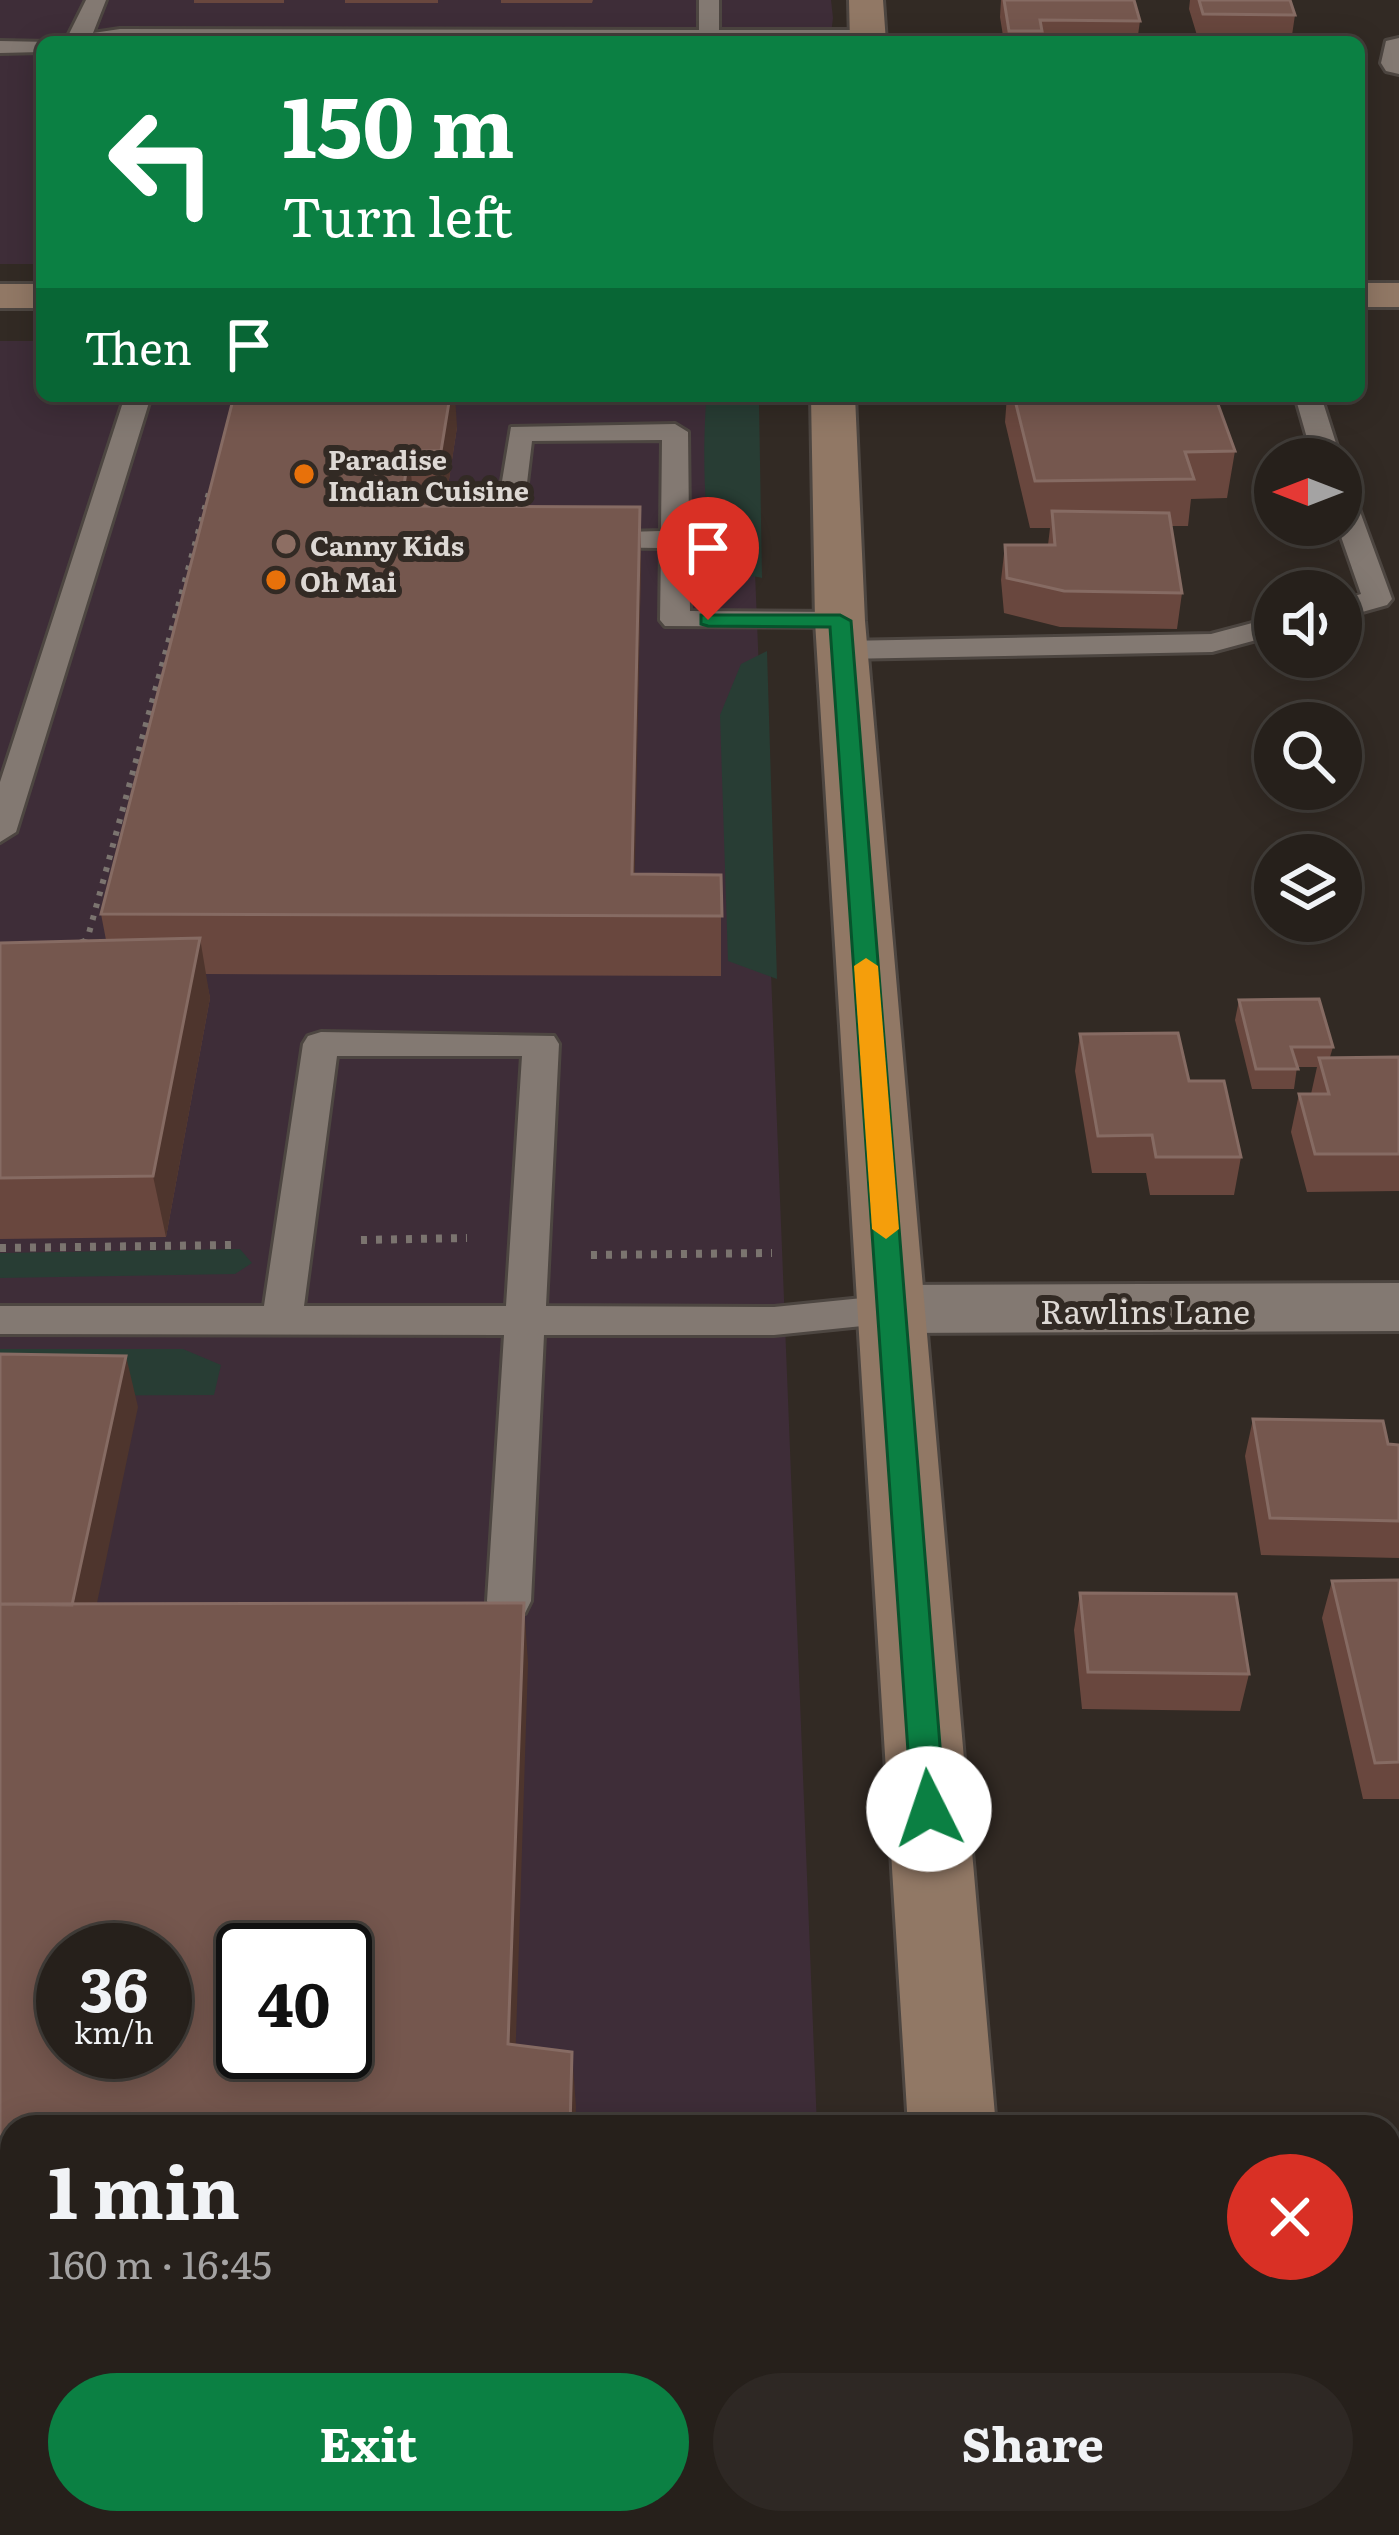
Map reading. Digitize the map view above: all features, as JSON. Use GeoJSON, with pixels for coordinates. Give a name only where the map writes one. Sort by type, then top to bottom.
{"type":"FeatureCollection","features":[{"type":"Feature","properties":{"kind":"street"},"geometry":{"type":"LineString","coordinates":[[866,0],[867,36]]}},
{"type":"Feature","properties":{"kind":"street"},"geometry":{"type":"LineString","coordinates":[[1399,49],[1399,63]]}},
{"type":"Feature","properties":{"kind":"street"},"geometry":{"type":"LineString","coordinates":[[1365,295],[1399,295]]}},
{"type":"Feature","properties":{"kind":"street"},"geometry":{"type":"LineString","coordinates":[[0,296],[36,296]]}},
{"type":"Feature","properties":{"kind":"street"},"geometry":{"type":"LineString","coordinates":[[833,402],[841,636],[951,2115]]}},
{"type":"Feature","properties":{"kind":"street","name":"Rawlins Lane"},"geometry":{"type":"LineString","coordinates":[[892,1310],[1399,1307]]}},
{"type":"Feature","properties":{"kind":"lane"},"geometry":{"type":"LineString","coordinates":[[80,36],[96,0]]}},
{"type":"Feature","properties":{"kind":"lane"},"geometry":{"type":"LineString","coordinates":[[709,0],[709,36]]}},
{"type":"Feature","properties":{"kind":"lane"},"geometry":{"type":"LineString","coordinates":[[114,36],[218,36]]}},
{"type":"Feature","properties":{"kind":"lane"},"geometry":{"type":"LineString","coordinates":[[0,47],[36,46]]}},
{"type":"Feature","properties":{"kind":"lane"},"geometry":{"type":"LineString","coordinates":[[0,832],[136,402]]}},
{"type":"Feature","properties":{"kind":"lane"},"geometry":{"type":"LineString","coordinates":[[1310,402],[1321,438]]}},
{"type":"Feature","properties":{"kind":"lane"},"geometry":{"type":"LineString","coordinates":[[677,539],[506,542],[520,433],[675,432],[677,539],[675,620],[841,636],[1211,643],[1254,632]]}},
{"type":"Feature","properties":{"kind":"lane"},"geometry":{"type":"LineString","coordinates":[[1358,546],[1377,599],[1362,603]]}},
{"type":"Feature","properties":{"kind":"lane"},"geometry":{"type":"LineString","coordinates":[[282,1320],[322,1045],[541,1044],[509,1601]]}},
{"type":"Feature","properties":{"kind":"lane"},"geometry":{"type":"LineString","coordinates":[[0,1320],[774,1322],[892,1310]]}},
{"type":"Feature","properties":{"kind":"path"},"geometry":{"type":"LineString","coordinates":[[64,944],[86,944],[210,487]]}},
{"type":"Feature","properties":{"kind":"path"},"geometry":{"type":"LineString","coordinates":[[361,1240],[482,1238]]}},
{"type":"Feature","properties":{"kind":"path"},"geometry":{"type":"LineString","coordinates":[[0,1248],[246,1245]]}},
{"type":"Feature","properties":{"kind":"path"},"geometry":{"type":"LineString","coordinates":[[584,1255],[772,1253]]}},
{"type":"Feature","properties":{"kind":"shaded area"},"geometry":{"type":"Polygon","coordinates":[[[0,0],[831,0],[831,36],[36,36],[36,264],[0,264],[0,0]]]}},
{"type":"Feature","properties":{"kind":"shaded area"},"geometry":{"type":"Polygon","coordinates":[[[0,341],[36,341],[36,402],[748,402],[817,2115],[0,2115],[0,341]]]}},
{"type":"Feature","properties":{"kind":"green space"},"geometry":{"type":"Polygon","coordinates":[[[706,403],[759,403],[762,578],[726,569],[711,540],[705,491],[706,403]]]}},
{"type":"Feature","properties":{"kind":"green space"},"geometry":{"type":"Polygon","coordinates":[[[767,651],[777,979],[728,961],[720,715],[741,664],[767,651]]]}},
{"type":"Feature","properties":{"kind":"green space"},"geometry":{"type":"Polygon","coordinates":[[[240,1249],[252,1263],[235,1274],[0,1278],[0,1253],[240,1249]]]}},
{"type":"Feature","properties":{"kind":"green space"},"geometry":{"type":"Polygon","coordinates":[[[0,1349],[183,1349],[221,1365],[214,1395],[0,1396],[0,1349]]]}},
{"type":"Feature","properties":{"kind":"building"},"geometry":{"type":"Polygon","coordinates":[[[1004,0],[1134,0],[1140,21],[1040,20],[1042,31],[1009,31],[1004,0]]]}},
{"type":"Feature","properties":{"kind":"building"},"geometry":{"type":"Polygon","coordinates":[[[1199,0],[1290,0],[1295,15],[1203,14],[1199,0]]]}},
{"type":"Feature","properties":{"kind":"building"},"geometry":{"type":"Polygon","coordinates":[[[232,402],[449,402],[441,451],[409,451],[401,506],[640,507],[632,874],[721,875],[722,916],[101,914],[232,402]]]}},
{"type":"Feature","properties":{"kind":"building"},"geometry":{"type":"Polygon","coordinates":[[[1015,402],[1217,402],[1235,451],[1185,452],[1194,479],[1035,481],[1015,402]]]}},
{"type":"Feature","properties":{"kind":"building"},"geometry":{"type":"Polygon","coordinates":[[[1052,511],[1169,513],[1182,593],[1064,591],[1007,578],[1005,545],[1055,545],[1052,511]]]}},
{"type":"Feature","properties":{"kind":"building"},"geometry":{"type":"Polygon","coordinates":[[[200,938],[153,1176],[0,1178],[0,943],[200,938]]]}},
{"type":"Feature","properties":{"kind":"building"},"geometry":{"type":"Polygon","coordinates":[[[1319,999],[1333,1047],[1291,1047],[1298,1069],[1256,1069],[1239,1000],[1319,999]]]}},
{"type":"Feature","properties":{"kind":"building"},"geometry":{"type":"Polygon","coordinates":[[[1178,1033],[1189,1081],[1224,1081],[1241,1157],[1156,1157],[1152,1135],[1098,1136],[1080,1034],[1178,1033]]]}},
{"type":"Feature","properties":{"kind":"building"},"geometry":{"type":"Polygon","coordinates":[[[1399,1057],[1399,1154],[1315,1154],[1299,1094],[1329,1094],[1319,1058],[1399,1057]]]}},
{"type":"Feature","properties":{"kind":"building"},"geometry":{"type":"Polygon","coordinates":[[[0,1354],[126,1356],[72,1605],[0,1604],[0,1354]]]}},
{"type":"Feature","properties":{"kind":"building"},"geometry":{"type":"Polygon","coordinates":[[[1253,1419],[1383,1421],[1388,1444],[1399,1445],[1399,1521],[1270,1518],[1253,1419]]]}},
{"type":"Feature","properties":{"kind":"building"},"geometry":{"type":"Polygon","coordinates":[[[1399,1580],[1399,1762],[1375,1763],[1332,1581],[1399,1580]]]}},
{"type":"Feature","properties":{"kind":"building"},"geometry":{"type":"Polygon","coordinates":[[[1080,1593],[1236,1594],[1249,1674],[1088,1672],[1080,1593]]]}},
{"type":"Feature","properties":{"kind":"building"},"geometry":{"type":"Polygon","coordinates":[[[524,1603],[508,2044],[572,2052],[570,2115],[0,2115],[0,1604],[524,1603]]]}},
{"type":"Feature","properties":{"kind":"slow traffic"},"geometry":{"type":"LineString","coordinates":[[866,966],[886,1229]]}},
{"type":"Feature","properties":{"kind":"place","name":"Paradise Indian Cuisine"},"geometry":{"type":"Point","coordinates":[304,474]}},
{"type":"Feature","properties":{"kind":"place","name":"Canny Kids"},"geometry":{"type":"Point","coordinates":[286,544]}},
{"type":"Feature","properties":{"kind":"place","name":"Oh Mai"},"geometry":{"type":"Point","coordinates":[276,580]}},
{"type":"Feature","properties":{"kind":"route"},"geometry":{"type":"LineString","coordinates":[[708,620],[840,621],[929,1809]]}}]}
